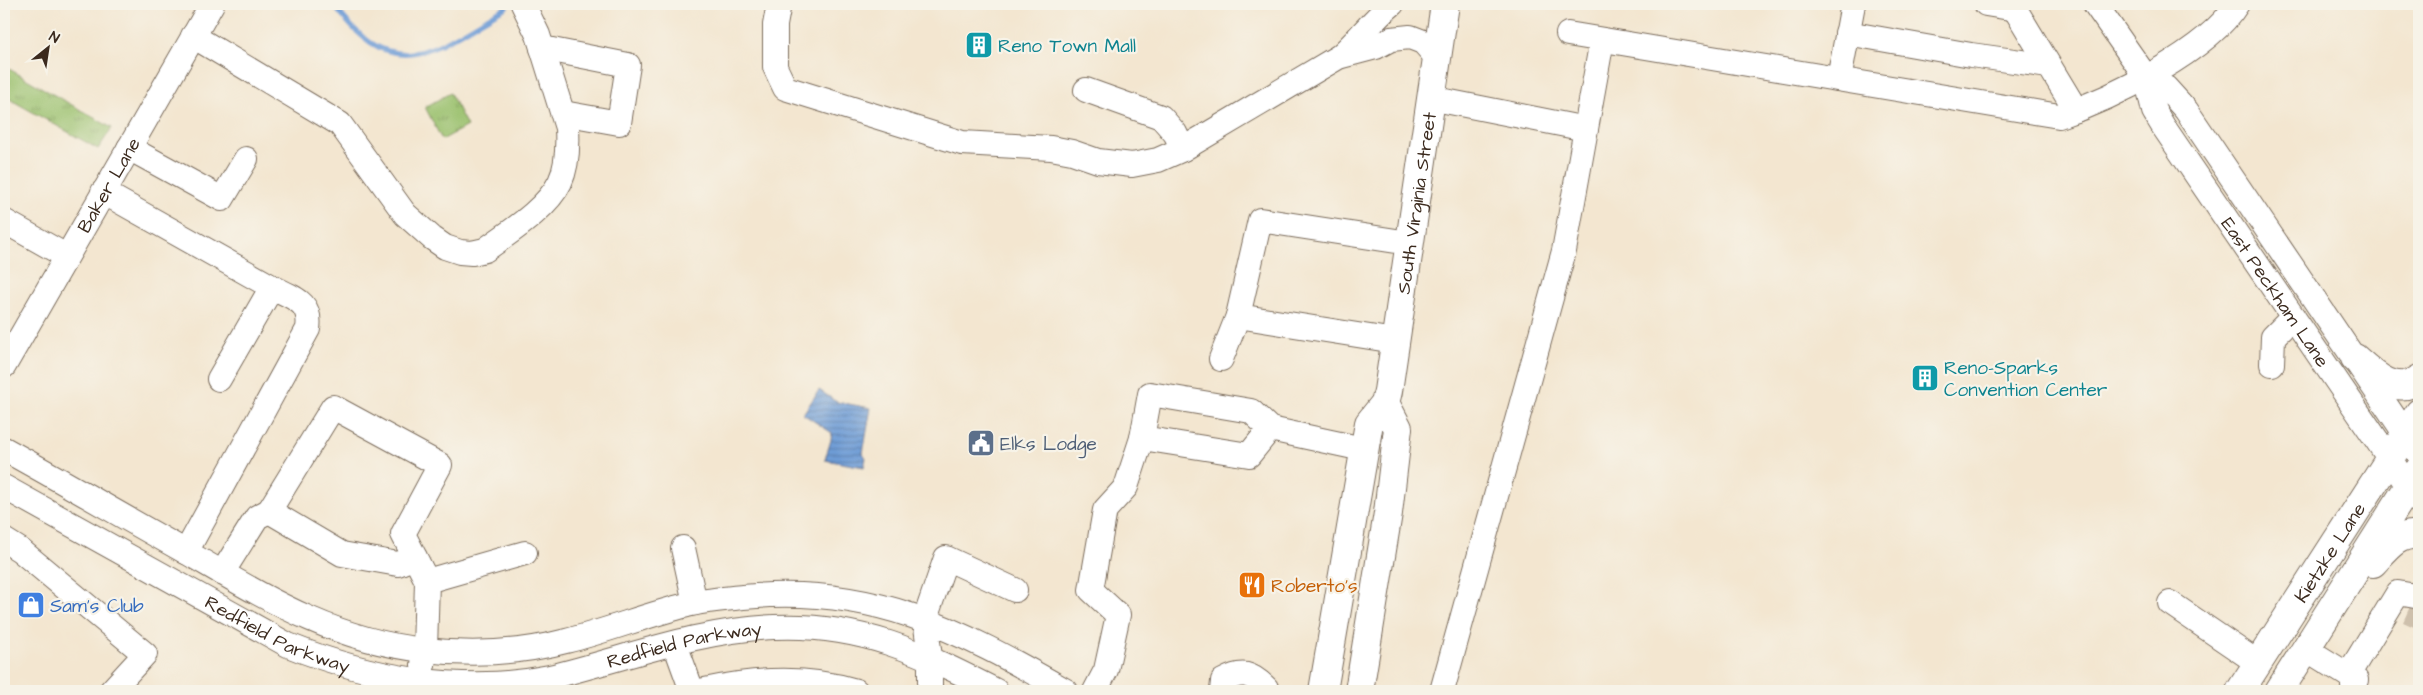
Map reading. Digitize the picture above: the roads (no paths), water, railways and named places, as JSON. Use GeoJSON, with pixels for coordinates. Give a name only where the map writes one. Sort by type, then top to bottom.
{"type":"FeatureCollection","features":[{"type":"Feature","properties":{"kind":"main road","name":"South Virginia Street"},"geometry":{"type":"LineString","coordinates":[[1385,403],[1445,4]]}},
{"type":"Feature","properties":{"kind":"main road"},"geometry":{"type":"LineString","coordinates":[[2355,358],[2385,382],[2398,386],[2414,384],[2419,379]]}},
{"type":"Feature","properties":{"kind":"main road"},"geometry":{"type":"LineString","coordinates":[[1323,691],[1363,449],[1369,422],[1385,403],[1398,428],[1388,513],[1359,691]]}},
{"type":"Feature","properties":{"kind":"main road","name":"Kietzke Lane"},"geometry":{"type":"LineString","coordinates":[[2240,691],[2391,460],[2415,434]]}},
{"type":"Feature","properties":{"kind":"main road","name":"Kietzke Lane"},"geometry":{"type":"LineString","coordinates":[[2279,691],[2329,613],[2416,486]]}},
{"type":"Feature","properties":{"kind":"main road"},"geometry":{"type":"LineString","coordinates":[[2329,613],[2398,538],[2409,534],[2419,535]]}},
{"type":"Feature","properties":{"kind":"street","name":"Baker Lane"},"geometry":{"type":"LineString","coordinates":[[4,366],[212,4]]}},
{"type":"Feature","properties":{"kind":"street"},"geometry":{"type":"LineString","coordinates":[[193,36],[340,124],[405,214],[445,247],[460,252],[472,253],[485,250],[552,196],[561,181],[568,142],[563,113],[542,48],[523,4]]}},
{"type":"Feature","properties":{"kind":"street"},"geometry":{"type":"LineString","coordinates":[[779,4],[775,25],[775,67],[786,88],[962,143],[1051,148],[1072,152],[1098,161],[1132,165],[1158,160],[1183,149],[1340,56],[1356,42],[1369,14],[1392,4]]}},
{"type":"Feature","properties":{"kind":"street"},"geometry":{"type":"LineString","coordinates":[[1839,79],[1852,4]]}},
{"type":"Feature","properties":{"kind":"street"},"geometry":{"type":"LineString","coordinates":[[1986,4],[2014,6],[2049,66],[2068,113]]}},
{"type":"Feature","properties":{"kind":"street","name":"East Peckham Lane"},"geometry":{"type":"LineString","coordinates":[[2095,4],[2146,78],[2154,111],[2391,460],[2416,486]]}},
{"type":"Feature","properties":{"kind":"street"},"geometry":{"type":"LineString","coordinates":[[1568,34],[1839,79],[2068,113],[2146,78],[2217,29],[2236,4]]}},
{"type":"Feature","properties":{"kind":"street"},"geometry":{"type":"LineString","coordinates":[[1847,33],[1971,55],[2049,66]]}},
{"type":"Feature","properties":{"kind":"street"},"geometry":{"type":"LineString","coordinates":[[1340,56],[1376,47],[1390,39],[1410,36],[1423,42],[1437,58]]}},
{"type":"Feature","properties":{"kind":"street"},"geometry":{"type":"LineString","coordinates":[[1442,691],[1564,251],[1602,40]]}},
{"type":"Feature","properties":{"kind":"street"},"geometry":{"type":"LineString","coordinates":[[542,48],[628,65],[619,123],[563,113]]}},
{"type":"Feature","properties":{"kind":"street","name":"East Peckham Lane"},"geometry":{"type":"LineString","coordinates":[[2146,78],[2166,88],[2186,110],[2355,358],[2415,434]]}},
{"type":"Feature","properties":{"kind":"street"},"geometry":{"type":"LineString","coordinates":[[1086,90],[1161,118],[1175,133],[1183,149]]}},
{"type":"Feature","properties":{"kind":"street"},"geometry":{"type":"LineString","coordinates":[[1430,98],[1586,129]]}},
{"type":"Feature","properties":{"kind":"street"},"geometry":{"type":"LineString","coordinates":[[129,148],[222,199],[246,159]]}},
{"type":"Feature","properties":{"kind":"street"},"geometry":{"type":"LineString","coordinates":[[103,192],[304,304],[310,316],[308,329],[186,552]]}},
{"type":"Feature","properties":{"kind":"street"},"geometry":{"type":"LineString","coordinates":[[1221,359],[1238,316],[1260,220],[1409,243]]}},
{"type":"Feature","properties":{"kind":"street"},"geometry":{"type":"LineString","coordinates":[[4,221],[66,256]]}},
{"type":"Feature","properties":{"kind":"street"},"geometry":{"type":"LineString","coordinates":[[219,378],[272,286]]}},
{"type":"Feature","properties":{"kind":"street"},"geometry":{"type":"LineString","coordinates":[[1238,316],[1395,341]]}},
{"type":"Feature","properties":{"kind":"street"},"geometry":{"type":"LineString","coordinates":[[2272,364],[2273,337],[2293,317]]}},
{"type":"Feature","properties":{"kind":"street"},"geometry":{"type":"LineString","coordinates":[[1095,691],[1106,670],[1118,615],[1091,590],[1105,510],[1126,487],[1142,438],[1150,394],[1251,411],[1270,430],[1363,449]]}},
{"type":"Feature","properties":{"kind":"street"},"geometry":{"type":"LineString","coordinates":[[222,573],[257,517],[270,511],[333,407],[440,465],[403,534],[427,581],[426,650],[420,686]]}},
{"type":"Feature","properties":{"kind":"street"},"geometry":{"type":"LineString","coordinates":[[1142,438],[1248,455],[1270,430]]}},
{"type":"Feature","properties":{"kind":"street","name":"Redfield Parkway"},"geometry":{"type":"LineString","coordinates":[[4,449],[283,608],[365,639],[426,650],[477,652],[539,647],[567,641],[695,603],[777,594],[821,595],[864,602],[925,619],[950,629],[1066,691]]}},
{"type":"Feature","properties":{"kind":"street","name":"Redfield Parkway"},"geometry":{"type":"LineString","coordinates":[[4,487],[288,645],[331,662],[420,686],[509,684],[548,678],[675,644],[738,630],[776,627],[817,628],[856,633],[894,643],[930,657],[996,691]]}},
{"type":"Feature","properties":{"kind":"street"},"geometry":{"type":"LineString","coordinates":[[270,511],[342,554],[398,564],[415,557]]}},
{"type":"Feature","properties":{"kind":"street"},"geometry":{"type":"LineString","coordinates":[[4,540],[20,550],[145,654],[111,691]]}},
{"type":"Feature","properties":{"kind":"street"},"geometry":{"type":"LineString","coordinates":[[683,548],[695,603]]}},
{"type":"Feature","properties":{"kind":"street"},"geometry":{"type":"LineString","coordinates":[[427,581],[525,553]]}},
{"type":"Feature","properties":{"kind":"street"},"geometry":{"type":"LineString","coordinates":[[930,691],[930,657],[925,619],[946,558],[1014,590]]}},
{"type":"Feature","properties":{"kind":"street"},"geometry":{"type":"LineString","coordinates":[[2306,649],[2348,683],[2398,593],[2412,599]]}},
{"type":"Feature","properties":{"kind":"street"},"geometry":{"type":"LineString","coordinates":[[2170,603],[2258,663]]}},
{"type":"Feature","properties":{"kind":"street"},"geometry":{"type":"LineString","coordinates":[[675,644],[692,691]]}},
{"type":"Feature","properties":{"kind":"street"},"geometry":{"type":"LineString","coordinates":[[1222,691],[1223,681],[1236,674],[1254,677],[1266,688],[1266,691]]}},
{"type":"Feature","properties":{"kind":"street"},"geometry":{"type":"LineString","coordinates":[[700,691],[768,680],[832,683],[856,691]]}},
{"type":"Feature","properties":{"kind":"water"},"geometry":{"type":"Polygon","coordinates":[[[819,390],[837,402],[871,408],[863,453],[866,458],[864,467],[825,460],[832,433],[803,414],[819,390]]]}},
{"type":"Feature","properties":{"kind":"waterway"},"geometry":{"type":"LineString","coordinates":[[333,4],[355,30],[376,46],[396,53],[416,52],[436,46],[506,7]]}},
{"type":"Feature","properties":{"kind":"tunnel"},"geometry":{"type":"LineString","coordinates":[[2408,611],[2419,616]]}},
{"type":"Feature","properties":{"kind":"place","name":"Reno Town Mall"},"geometry":{"type":"Point","coordinates":[979,45]}},
{"type":"Feature","properties":{"kind":"place","name":"Reno-Sparks Convention Center"},"geometry":{"type":"Point","coordinates":[1925,378]}},
{"type":"Feature","properties":{"kind":"place","name":"Elks Lodge"},"geometry":{"type":"Point","coordinates":[981,443]}},
{"type":"Feature","properties":{"kind":"place","name":"Roberto's"},"geometry":{"type":"Point","coordinates":[1252,585]}},
{"type":"Feature","properties":{"kind":"place","name":"Sam's Club"},"geometry":{"type":"Point","coordinates":[31,605]}}]}
